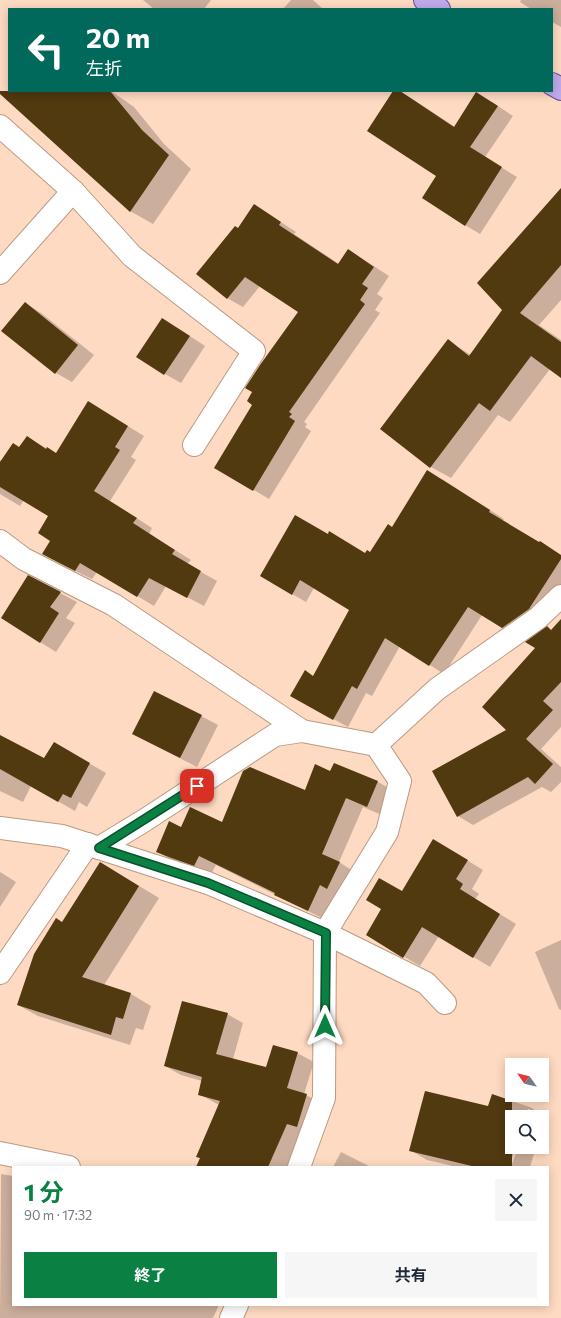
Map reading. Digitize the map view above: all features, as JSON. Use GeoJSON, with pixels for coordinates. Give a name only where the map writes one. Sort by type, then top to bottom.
{"type":"FeatureCollection","features":[{"type":"Feature","properties":{"kind":"main road"},"geometry":{"type":"LineString","coordinates":[[425,0],[437,8]]}},
{"type":"Feature","properties":{"kind":"street"},"geometry":{"type":"LineString","coordinates":[[0,126],[73,191],[132,256],[254,351],[194,445]]}},
{"type":"Feature","properties":{"kind":"street"},"geometry":{"type":"LineString","coordinates":[[0,273],[73,191]]}},
{"type":"Feature","properties":{"kind":"street"},"geometry":{"type":"LineString","coordinates":[[0,541],[24,559],[114,605],[302,731]]}},
{"type":"Feature","properties":{"kind":"street"},"geometry":{"type":"LineString","coordinates":[[376,745],[437,689],[538,618],[561,596]]}},
{"type":"Feature","properties":{"kind":"street"},"geometry":{"type":"LineString","coordinates":[[0,973],[93,846],[145,820],[275,734],[302,731],[376,745],[400,781],[387,832],[326,933],[324,1098],[299,1166]]}},
{"type":"Feature","properties":{"kind":"street"},"geometry":{"type":"LineString","coordinates":[[0,828],[62,836],[208,883],[326,933],[426,983],[445,1003]]}},
{"type":"Feature","properties":{"kind":"street"},"geometry":{"type":"LineString","coordinates":[[0,1152],[64,1166]]}},
{"type":"Feature","properties":{"kind":"street"},"geometry":{"type":"LineString","coordinates":[[231,1318],[237,1306]]}},
{"type":"Feature","properties":{"kind":"building"},"geometry":{"type":"Polygon","coordinates":[[[0,91],[111,92],[142,130],[169,155],[130,212],[0,94],[0,91]]]}},
{"type":"Feature","properties":{"kind":"building"},"geometry":{"type":"Polygon","coordinates":[[[392,92],[402,92],[454,127],[476,92],[498,106],[470,147],[502,167],[465,226],[422,198],[436,176],[367,131],[392,92]]]}},
{"type":"Feature","properties":{"kind":"building"},"geometry":{"type":"Polygon","coordinates":[[[561,188],[561,265],[520,313],[561,342],[561,378],[531,356],[490,411],[479,403],[430,468],[380,429],[448,339],[469,356],[502,310],[477,283],[561,188]]]}},
{"type":"Feature","properties":{"kind":"building"},"geometry":{"type":"Polygon","coordinates":[[[254,204],[281,222],[279,225],[338,264],[348,249],[374,267],[362,284],[368,288],[360,300],[365,304],[289,412],[292,414],[289,417],[295,421],[253,491],[214,468],[252,405],[247,401],[252,392],[245,388],[298,312],[245,277],[227,299],[196,274],[235,226],[238,228],[254,204]]]}},
{"type":"Feature","properties":{"kind":"building"},"geometry":{"type":"Polygon","coordinates":[[[25,302],[78,345],[55,374],[1,331],[25,302]]]}},
{"type":"Feature","properties":{"kind":"building"},"geometry":{"type":"Polygon","coordinates":[[[162,318],[190,336],[164,375],[136,357],[162,318]]]}},
{"type":"Feature","properties":{"kind":"building"},"geometry":{"type":"Polygon","coordinates":[[[88,401],[128,426],[115,447],[120,450],[94,491],[137,518],[133,523],[175,550],[172,554],[201,571],[187,598],[149,578],[137,597],[80,563],[75,571],[42,554],[50,541],[38,533],[48,516],[0,487],[0,462],[13,443],[19,447],[27,436],[46,449],[47,447],[56,453],[88,401]]]}},
{"type":"Feature","properties":{"kind":"building"},"geometry":{"type":"Polygon","coordinates":[[[427,470],[490,510],[489,512],[539,542],[540,541],[561,555],[561,559],[529,609],[502,628],[468,607],[429,666],[385,638],[357,689],[352,686],[333,720],[290,696],[305,670],[313,676],[349,610],[300,580],[292,595],[260,576],[295,515],[328,534],[329,531],[365,553],[367,550],[370,552],[388,524],[392,527],[427,470]]]}},
{"type":"Feature","properties":{"kind":"building"},"geometry":{"type":"Polygon","coordinates":[[[28,575],[61,592],[50,607],[59,613],[40,643],[1,618],[28,575]]]}},
{"type":"Feature","properties":{"kind":"building"},"geometry":{"type":"Polygon","coordinates":[[[561,619],[561,682],[543,701],[553,710],[526,739],[553,764],[535,784],[528,777],[457,817],[432,771],[506,730],[482,707],[535,648],[525,642],[547,626],[551,630],[561,619]]]}},
{"type":"Feature","properties":{"kind":"building"},"geometry":{"type":"Polygon","coordinates":[[[154,691],[202,715],[180,758],[132,734],[154,691]]]}},
{"type":"Feature","properties":{"kind":"building"},"geometry":{"type":"Polygon","coordinates":[[[0,735],[44,758],[54,742],[90,763],[71,798],[63,794],[58,802],[0,769],[0,735]]]}},
{"type":"Feature","properties":{"kind":"building"},"geometry":{"type":"Polygon","coordinates":[[[334,763],[378,781],[367,807],[346,798],[322,854],[340,862],[327,889],[320,885],[308,911],[274,895],[275,893],[199,856],[194,866],[156,852],[169,821],[181,827],[190,807],[222,822],[243,771],[250,767],[305,790],[315,764],[330,771],[334,763]]]}},
{"type":"Feature","properties":{"kind":"building"},"geometry":{"type":"Polygon","coordinates":[[[433,839],[468,860],[456,879],[463,884],[460,889],[500,914],[473,958],[422,927],[403,958],[366,935],[381,909],[366,900],[379,878],[402,891],[433,839]]]}},
{"type":"Feature","properties":{"kind":"building"},"geometry":{"type":"Polygon","coordinates":[[[100,862],[139,886],[82,977],[131,993],[123,1019],[116,1017],[111,1035],[17,1005],[34,954],[56,918],[62,922],[100,862]]]}},
{"type":"Feature","properties":{"kind":"building"},"geometry":{"type":"Polygon","coordinates":[[[182,1001],[228,1013],[216,1054],[266,1067],[273,1045],[298,1052],[287,1088],[307,1094],[297,1127],[287,1124],[268,1166],[196,1166],[200,1158],[196,1157],[220,1101],[198,1095],[202,1077],[164,1066],[182,1001]]]}},
{"type":"Feature","properties":{"kind":"building"},"geometry":{"type":"Polygon","coordinates":[[[425,1091],[488,1106],[492,1094],[505,1099],[505,1102],[512,1102],[512,1110],[505,1110],[505,1154],[512,1154],[512,1166],[472,1166],[409,1151],[425,1091]]]}},
{"type":"Feature","properties":{"kind":"route"},"geometry":{"type":"LineString","coordinates":[[197,786],[99,848],[208,883],[326,933],[325,1026]]}}]}
